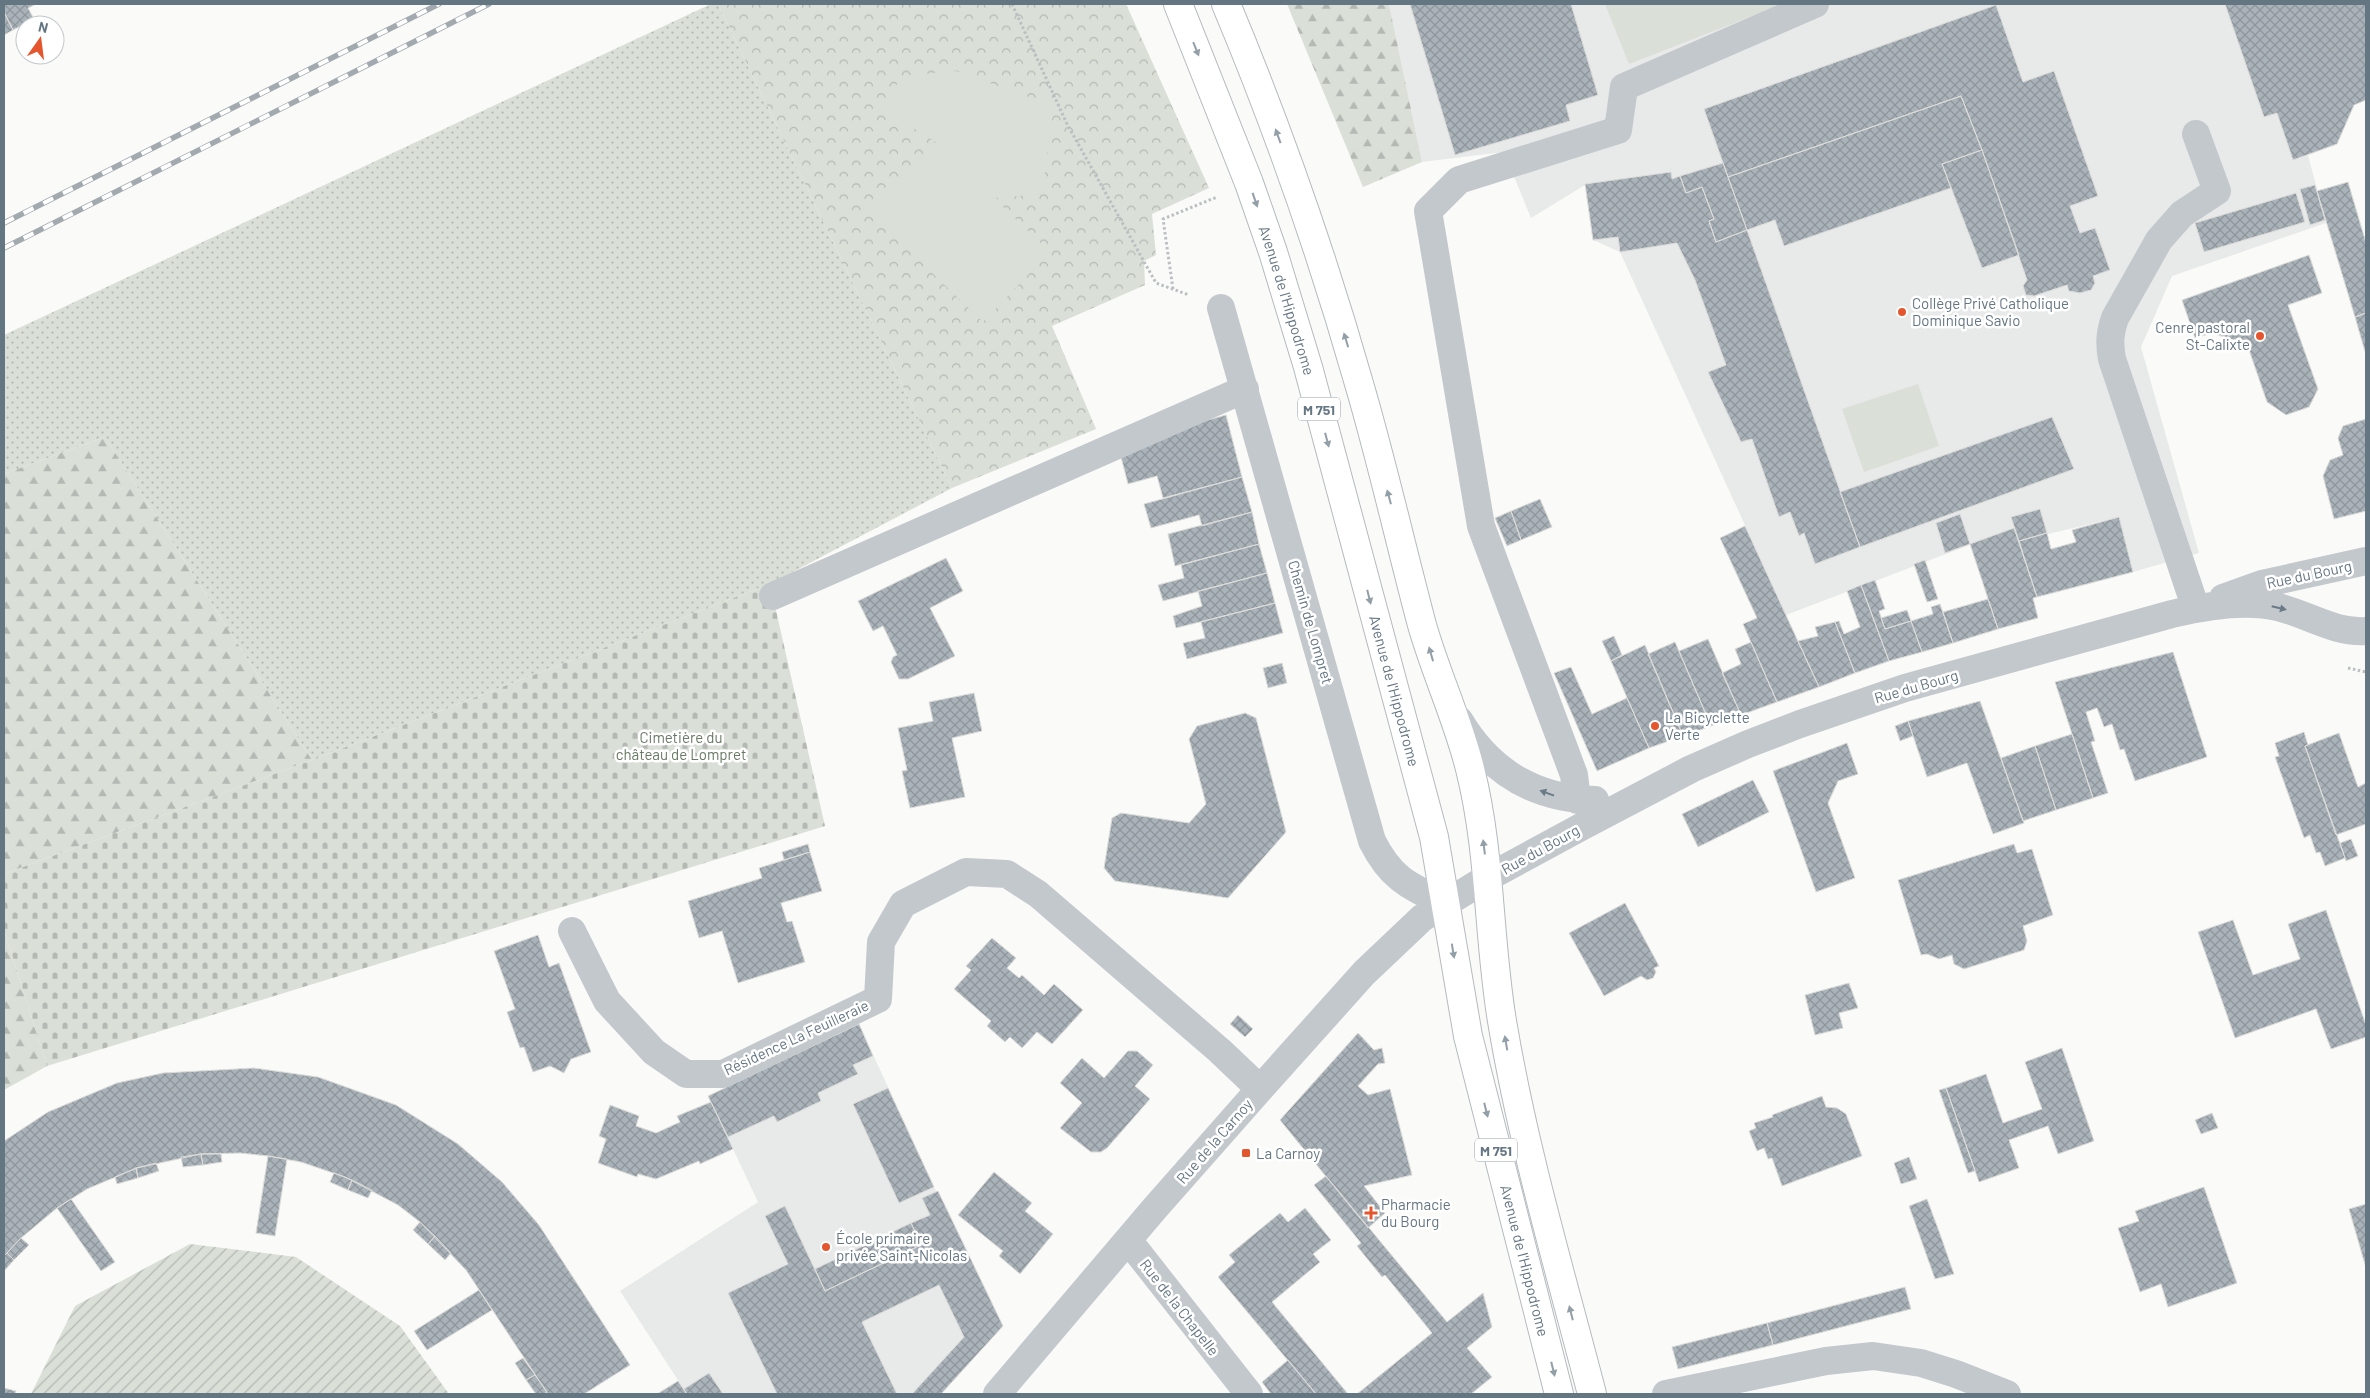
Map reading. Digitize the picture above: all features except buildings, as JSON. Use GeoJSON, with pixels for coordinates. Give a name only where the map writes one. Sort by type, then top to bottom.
{"type":"FeatureCollection","features":[{"type":"Feature","properties":{"kind":"main road","name":"Avenue de l'Hippodrome"},"geometry":{"type":"LineString","coordinates":[[1178,4],[1249,183],[1273,252],[1312,384],[1434,837],[1468,1036],[1559,1394]]}},
{"type":"Feature","properties":{"kind":"main road","name":"Avenue de l'Hippodrome"},"geometry":{"type":"LineString","coordinates":[[1226,4],[1260,86],[1332,297],[1360,385],[1424,630],[1470,769],[1480,818],[1488,878],[1496,982],[1507,1050],[1540,1193],[1592,1394]]}},
{"type":"Feature","properties":{"kind":"street"},"geometry":{"type":"LineString","coordinates":[[1577,800],[1574,776],[1481,526],[1428,211],[1459,180],[1618,130],[1624,87],[1815,4]]}},
{"type":"Feature","properties":{"kind":"street"},"geometry":{"type":"LineString","coordinates":[[2196,134],[2217,191],[2182,214],[2159,240],[2115,318],[2110,332],[2112,359],[2196,608]]}},
{"type":"Feature","properties":{"kind":"street","name":"Chemin de Lompret"},"geometry":{"type":"LineString","coordinates":[[1221,308],[1246,389],[1372,841],[1385,864],[1406,885],[1445,903]]}},
{"type":"Feature","properties":{"kind":"street"},"geometry":{"type":"LineString","coordinates":[[773,596],[1246,389]]}},
{"type":"Feature","properties":{"kind":"street","name":"Rue du Bourg"},"geometry":{"type":"LineString","coordinates":[[1445,903],[1646,792],[1748,744],[1874,698],[2196,608],[2262,584],[2366,561]]}},
{"type":"Feature","properties":{"kind":"street","name":"Rue du Bourg"},"geometry":{"type":"LineString","coordinates":[[2196,608],[2239,604],[2277,607],[2333,628],[2353,632],[2366,631]]}},
{"type":"Feature","properties":{"kind":"street","name":"Rue du Bourg"},"geometry":{"type":"LineString","coordinates":[[1446,700],[1471,741],[1500,769],[1537,790],[1553,796],[1577,800],[1620,798],[1646,792]]}},
{"type":"Feature","properties":{"kind":"street","name":"Résidence La Feuilleraie"},"geometry":{"type":"LineString","coordinates":[[572,931],[607,1001],[654,1052],[686,1074],[723,1074],[878,999],[881,942],[904,904],[966,872],[1007,874],[1038,894],[1220,1051],[1260,1089]]}},
{"type":"Feature","properties":{"kind":"street","name":"Rue de la Carnoy"},"geometry":{"type":"LineString","coordinates":[[997,1394],[1260,1089],[1384,953],[1422,918],[1445,903]]}},
{"type":"Feature","properties":{"kind":"street","name":"Rue de la Chapelle"},"geometry":{"type":"LineString","coordinates":[[1128,1240],[1241,1385]]}},
{"type":"Feature","properties":{"kind":"street"},"geometry":{"type":"LineString","coordinates":[[1666,1394],[1826,1361],[1873,1356],[1921,1363],[1956,1374],[2007,1394]]}},
{"type":"Feature","properties":{"kind":"path"},"geometry":{"type":"LineString","coordinates":[[1012,4],[1067,124],[1156,283],[1221,308]]}},
{"type":"Feature","properties":{"kind":"path"},"geometry":{"type":"LineString","coordinates":[[1172,289],[1163,219],[1249,183]]}},
{"type":"Feature","properties":{"kind":"shaded area","name":"Collège Privé Catholique Dominique Savio"},"geometry":{"type":"Polygon","coordinates":[[[1389,4],[2366,4],[2366,100],[2354,105],[2337,144],[2308,155],[2326,223],[2172,276],[2141,347],[2199,553],[2133,572],[2119,517],[2019,541],[2014,528],[1786,615],[1620,252],[1593,240],[1585,185],[1531,218],[1504,152],[1422,162],[1389,4]]]}},
{"type":"Feature","properties":{"kind":"shaded area","name":"École primaire privée Saint-Nicolas"},"geometry":{"type":"Polygon","coordinates":[[[859,1024],[934,1187],[1003,1326],[941,1394],[687,1394],[620,1291],[758,1202],[708,1096],[859,1024]]]}},
{"type":"Feature","properties":{"kind":"green space"},"geometry":{"type":"Polygon","coordinates":[[[711,4],[718,4],[952,488],[770,584],[312,760],[105,437],[4,474],[4,335],[711,4]]]}},
{"type":"Feature","properties":{"kind":"green space"},"geometry":{"type":"Polygon","coordinates":[[[718,4],[1126,4],[1209,188],[1152,214],[1156,255],[1144,261],[1145,285],[1052,326],[1096,429],[952,488],[718,4]]]}},
{"type":"Feature","properties":{"kind":"green space"},"geometry":{"type":"Polygon","coordinates":[[[1287,4],[1389,4],[1422,162],[1363,187],[1287,4]]]}},
{"type":"Feature","properties":{"kind":"green space"},"geometry":{"type":"Polygon","coordinates":[[[1605,4],[1783,4],[1629,64],[1605,4]]]}},
{"type":"Feature","properties":{"kind":"green space"},"geometry":{"type":"Polygon","coordinates":[[[956,71],[1054,106],[1042,194],[994,198],[1050,252],[983,322],[870,213],[937,143],[881,107],[903,76],[956,71]]]}},
{"type":"Feature","properties":{"kind":"green space"},"geometry":{"type":"Polygon","coordinates":[[[1918,384],[1939,446],[1864,472],[1842,409],[1918,384]]]}},
{"type":"Feature","properties":{"kind":"green space"},"geometry":{"type":"Polygon","coordinates":[[[105,437],[312,760],[4,874],[4,474],[105,437]]]}},
{"type":"Feature","properties":{"kind":"green space","name":"Cimetière du château de Lompret"},"geometry":{"type":"Polygon","coordinates":[[[770,584],[825,826],[47,1066],[4,930],[4,874],[312,760],[770,584]]]}},
{"type":"Feature","properties":{"kind":"green space"},"geometry":{"type":"Polygon","coordinates":[[[4,930],[47,1066],[4,1090],[4,930]]]}},
{"type":"Feature","properties":{"kind":"green space"},"geometry":{"type":"Polygon","coordinates":[[[190,1244],[296,1257],[400,1326],[449,1394],[31,1394],[75,1306],[190,1244]]]}},
{"type":"Feature","properties":{"kind":"railway"},"geometry":{"type":"LineString","coordinates":[[4,223],[439,4]]}},
{"type":"Feature","properties":{"kind":"railway"},"geometry":{"type":"LineString","coordinates":[[4,248],[489,4]]}},
{"type":"Feature","properties":{"kind":"place","name":"Collège Privé Catholique Dominique Savio"},"geometry":{"type":"Point","coordinates":[1902,312]}},
{"type":"Feature","properties":{"kind":"place","name":"Cenre pastoral St-Calixte"},"geometry":{"type":"Point","coordinates":[2260,336]}},
{"type":"Feature","properties":{"kind":"place","name":"La Bicyclette Verte"},"geometry":{"type":"Point","coordinates":[1655,726]}},
{"type":"Feature","properties":{"kind":"place","name":"La Carnoy"},"geometry":{"type":"Point","coordinates":[1246,1153]}},
{"type":"Feature","properties":{"kind":"place","name":"Pharmacie du Bourg"},"geometry":{"type":"Point","coordinates":[1371,1213]}},
{"type":"Feature","properties":{"kind":"place","name":"École primaire privée Saint-Nicolas"},"geometry":{"type":"Point","coordinates":[826,1247]}}]}
